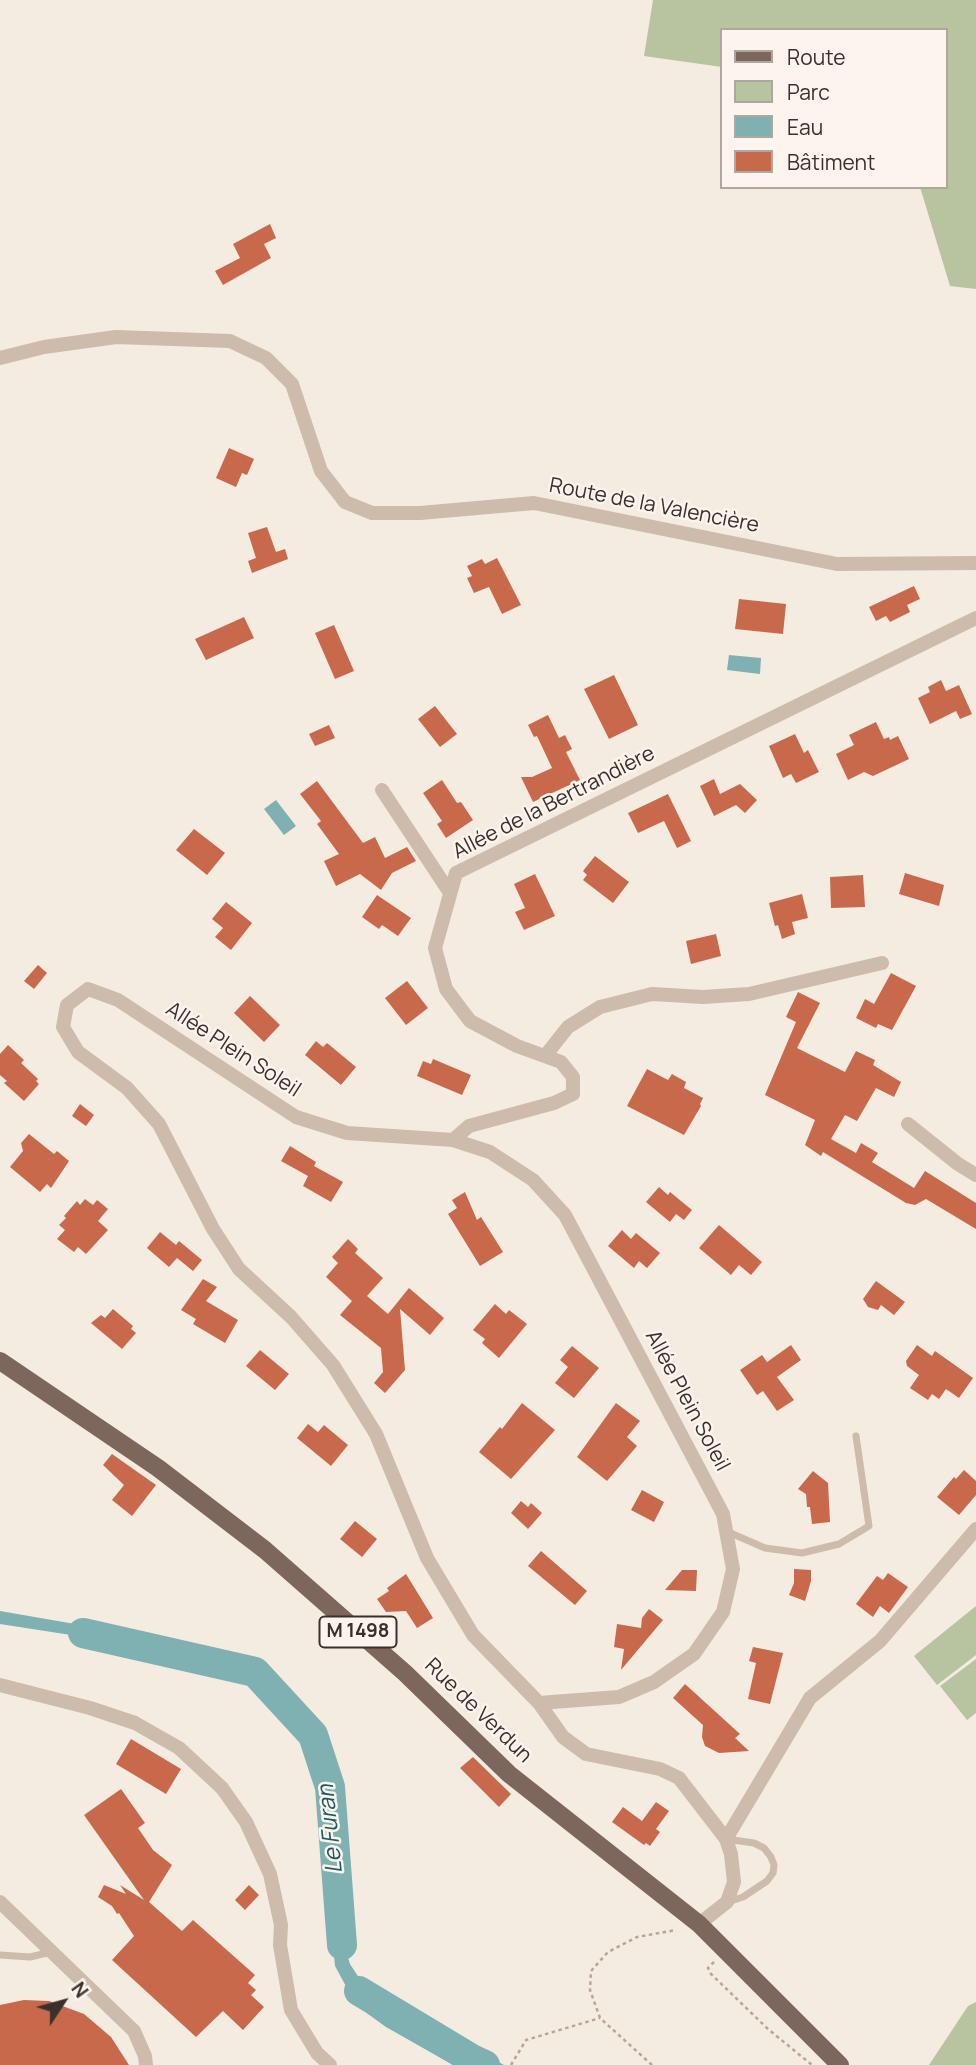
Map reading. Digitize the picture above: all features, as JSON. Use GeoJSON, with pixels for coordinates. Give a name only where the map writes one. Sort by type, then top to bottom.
{"type":"FeatureCollection","features":[{"type":"Feature","properties":{"kind":"main road","name":"Rue de Verdun"},"geometry":{"type":"LineString","coordinates":[[0,1361],[158,1468],[265,1550],[405,1673],[509,1774],[699,1924],[840,2065]]}},
{"type":"Feature","properties":{"kind":"street","name":"Route de la Valencière"},"geometry":{"type":"LineString","coordinates":[[0,358],[44,346],[116,337],[230,341],[267,358],[292,384],[321,471],[345,502],[372,513],[420,513],[534,503],[837,564],[976,563]]}},
{"type":"Feature","properties":{"kind":"street","name":"Allée de la Bertrandière"},"geometry":{"type":"LineString","coordinates":[[453,1140],[468,1126],[554,1103],[573,1094],[573,1077],[561,1062],[517,1046],[470,1021],[446,989],[435,948],[456,873],[976,618]]}},
{"type":"Feature","properties":{"kind":"street"},"geometry":{"type":"LineString","coordinates":[[382,790],[450,893]]}},
{"type":"Feature","properties":{"kind":"street"},"geometry":{"type":"LineString","coordinates":[[545,1056],[568,1027],[600,1007],[652,994],[703,997],[749,994],[882,963]]}},
{"type":"Feature","properties":{"kind":"street","name":"Allée Plein Soleil"},"geometry":{"type":"LineString","coordinates":[[539,1703],[619,1697],[654,1682],[694,1654],[723,1612],[733,1569],[723,1514],[565,1215],[533,1180],[490,1152],[453,1140],[347,1133],[296,1117],[118,1000],[88,989],[67,1004],[63,1027],[78,1052],[127,1088],[159,1125],[213,1229],[239,1269],[291,1317],[334,1365],[376,1434],[427,1558],[474,1635],[539,1703],[563,1737],[586,1754],[660,1769],[679,1778],[726,1839],[731,1854],[734,1882],[727,1902]]}},
{"type":"Feature","properties":{"kind":"street"},"geometry":{"type":"LineString","coordinates":[[908,1124],[976,1175]]}},
{"type":"Feature","properties":{"kind":"street"},"geometry":{"type":"LineString","coordinates":[[726,1839],[810,1698],[880,1641],[976,1529]]}},
{"type":"Feature","properties":{"kind":"street"},"geometry":{"type":"LineString","coordinates":[[0,1685],[90,1708],[135,1723],[179,1748],[222,1788],[246,1822],[270,1874],[281,1925],[280,1945],[291,2010],[317,2053],[330,2065]]}},
{"type":"Feature","properties":{"kind":"street"},"geometry":{"type":"LineString","coordinates":[[0,1902],[134,2031],[146,2065]]}},
{"type":"Feature","properties":{"kind":"street"},"geometry":{"type":"LineString","coordinates":[[699,1924],[727,1902]]}},
{"type":"Feature","properties":{"kind":"lane"},"geometry":{"type":"LineString","coordinates":[[726,1531],[765,1548],[802,1553],[839,1544],[869,1526],[856,1436]]}},
{"type":"Feature","properties":{"kind":"lane"},"geometry":{"type":"LineString","coordinates":[[726,1839],[754,1843],[764,1848],[774,1865],[768,1881],[743,1897],[727,1902]]}},
{"type":"Feature","properties":{"kind":"lane"},"geometry":{"type":"LineString","coordinates":[[0,1955],[30,1957],[52,1951]]}},
{"type":"Feature","properties":{"kind":"path"},"geometry":{"type":"LineString","coordinates":[[652,2065],[600,2018],[590,1990],[591,1971],[608,1952],[637,1937],[699,1924]]}},
{"type":"Feature","properties":{"kind":"path"},"geometry":{"type":"LineString","coordinates":[[728,1951],[708,1968],[711,1974],[768,2029],[812,2065]]}},
{"type":"Feature","properties":{"kind":"path"},"geometry":{"type":"LineString","coordinates":[[511,2065],[526,2040],[600,2018]]}},
{"type":"Feature","properties":{"kind":"green space"},"geometry":{"type":"Polygon","coordinates":[[[653,0],[976,0],[976,289],[950,286],[921,189],[948,189],[948,28],[720,28],[720,67],[644,56],[653,0]]]}},
{"type":"Feature","properties":{"kind":"green space"},"geometry":{"type":"Polygon","coordinates":[[[976,1606],[976,1655],[937,1685],[914,1656],[976,1606]]]}},
{"type":"Feature","properties":{"kind":"green space"},"geometry":{"type":"Polygon","coordinates":[[[976,1659],[976,1713],[967,1720],[940,1686],[976,1659]]]}},
{"type":"Feature","properties":{"kind":"green space"},"geometry":{"type":"Polygon","coordinates":[[[976,2002],[976,2065],[929,2065],[968,2006],[976,2002]]]}},
{"type":"Feature","properties":{"kind":"water"},"geometry":{"type":"Polygon","coordinates":[[[729,655],[761,658],[760,674],[727,670],[729,655]]]}},
{"type":"Feature","properties":{"kind":"water"},"geometry":{"type":"Polygon","coordinates":[[[276,800],[296,826],[284,835],[264,809],[276,800]]]}},
{"type":"Feature","properties":{"kind":"water"},"geometry":{"type":"Polygon","coordinates":[[[0,1611],[169,1638],[261,1667],[282,1683],[304,1707],[321,1736],[326,1770],[341,1801],[348,1835],[351,1879],[351,1901],[342,1939],[350,1964],[365,1987],[404,2020],[424,2033],[480,2052],[504,2065],[453,2065],[386,2027],[368,2014],[348,1990],[335,1966],[333,1926],[342,1884],[331,1809],[294,1712],[278,1696],[264,1684],[217,1662],[155,1648],[0,1624],[0,1611]]]}},
{"type":"Feature","properties":{"kind":"building"},"geometry":{"type":"Polygon","coordinates":[[[270,224],[276,238],[264,244],[271,258],[223,285],[215,271],[240,258],[233,244],[270,224]]]}},
{"type":"Feature","properties":{"kind":"building"},"geometry":{"type":"Polygon","coordinates":[[[229,448],[254,459],[247,475],[242,473],[236,487],[216,478],[229,448]]]}},
{"type":"Feature","properties":{"kind":"building"},"geometry":{"type":"Polygon","coordinates":[[[267,527],[276,552],[285,549],[288,559],[252,573],[248,561],[256,558],[248,533],[267,527]]]}},
{"type":"Feature","properties":{"kind":"building"},"geometry":{"type":"Polygon","coordinates":[[[497,558],[521,605],[502,614],[489,587],[474,593],[467,578],[472,576],[467,566],[482,559],[485,564],[497,558]]]}},
{"type":"Feature","properties":{"kind":"building"},"geometry":{"type":"Polygon","coordinates":[[[914,586],[920,599],[907,605],[910,612],[890,622],[886,616],[876,621],[869,607],[914,586]]]}},
{"type":"Feature","properties":{"kind":"building"},"geometry":{"type":"Polygon","coordinates":[[[739,599],[786,604],[783,634],[735,629],[739,599]]]}},
{"type":"Feature","properties":{"kind":"building"},"geometry":{"type":"Polygon","coordinates":[[[244,617],[254,638],[206,660],[195,639],[244,617]]]}},
{"type":"Feature","properties":{"kind":"building"},"geometry":{"type":"Polygon","coordinates":[[[334,625],[354,671],[335,679],[315,633],[334,625]]]}},
{"type":"Feature","properties":{"kind":"building"},"geometry":{"type":"Polygon","coordinates":[[[614,675],[638,725],[609,739],[584,689],[614,675]]]}},
{"type":"Feature","properties":{"kind":"building"},"geometry":{"type":"Polygon","coordinates":[[[941,680],[946,691],[959,685],[972,714],[960,719],[956,711],[930,724],[918,698],[930,692],[928,687],[941,680]]]}},
{"type":"Feature","properties":{"kind":"building"},"geometry":{"type":"Polygon","coordinates":[[[435,706],[457,734],[440,747],[418,719],[435,706]]]}},
{"type":"Feature","properties":{"kind":"building"},"geometry":{"type":"Polygon","coordinates":[[[548,715],[559,738],[565,735],[572,749],[566,752],[580,780],[533,802],[521,777],[532,777],[552,768],[537,736],[534,737],[528,725],[548,715]]]}},
{"type":"Feature","properties":{"kind":"building"},"geometry":{"type":"Polygon","coordinates":[[[876,722],[884,739],[889,737],[890,740],[898,736],[909,759],[873,776],[864,772],[848,780],[836,754],[854,745],[849,735],[876,722]]]}},
{"type":"Feature","properties":{"kind":"building"},"geometry":{"type":"Polygon","coordinates":[[[329,725],[335,738],[315,746],[309,734],[329,725]]]}},
{"type":"Feature","properties":{"kind":"building"},"geometry":{"type":"Polygon","coordinates":[[[795,734],[804,753],[808,750],[819,772],[796,783],[791,774],[783,778],[769,746],[795,734]]]}},
{"type":"Feature","properties":{"kind":"building"},"geometry":{"type":"Polygon","coordinates":[[[714,779],[720,794],[740,784],[757,800],[745,813],[736,805],[714,816],[700,786],[714,779]]]}},
{"type":"Feature","properties":{"kind":"building"},"geometry":{"type":"Polygon","coordinates":[[[442,780],[457,803],[461,802],[473,820],[446,838],[437,824],[442,821],[423,793],[442,780]]]}},
{"type":"Feature","properties":{"kind":"building"},"geometry":{"type":"Polygon","coordinates":[[[317,781],[363,843],[375,837],[385,858],[407,847],[416,861],[392,873],[381,890],[360,874],[336,886],[324,861],[339,854],[317,824],[321,821],[300,794],[317,781]]]}},
{"type":"Feature","properties":{"kind":"building"},"geometry":{"type":"Polygon","coordinates":[[[668,794],[691,841],[677,848],[664,821],[638,833],[628,813],[668,794]]]}},
{"type":"Feature","properties":{"kind":"building"},"geometry":{"type":"Polygon","coordinates":[[[194,829],[225,853],[207,875],[176,850],[194,829]]]}},
{"type":"Feature","properties":{"kind":"building"},"geometry":{"type":"Polygon","coordinates":[[[595,856],[629,882],[613,903],[583,880],[587,875],[583,871],[595,856]]]}},
{"type":"Feature","properties":{"kind":"building"},"geometry":{"type":"Polygon","coordinates":[[[905,873],[944,885],[939,906],[899,894],[905,873]]]}},
{"type":"Feature","properties":{"kind":"building"},"geometry":{"type":"Polygon","coordinates":[[[535,874],[555,916],[524,930],[515,912],[525,908],[514,884],[535,874]]]}},
{"type":"Feature","properties":{"kind":"building"},"geometry":{"type":"Polygon","coordinates":[[[863,875],[865,907],[831,908],[830,877],[863,875]]]}},
{"type":"Feature","properties":{"kind":"building"},"geometry":{"type":"Polygon","coordinates":[[[802,894],[808,918],[792,922],[795,934],[782,939],[778,925],[775,926],[769,903],[802,894]]]}},
{"type":"Feature","properties":{"kind":"building"},"geometry":{"type":"Polygon","coordinates":[[[377,895],[411,918],[398,936],[382,925],[379,929],[362,917],[377,895]]]}},
{"type":"Feature","properties":{"kind":"building"},"geometry":{"type":"Polygon","coordinates":[[[226,902],[252,923],[231,950],[215,937],[223,928],[212,919],[226,902]]]}},
{"type":"Feature","properties":{"kind":"building"},"geometry":{"type":"Polygon","coordinates":[[[716,934],[721,956],[691,964],[686,941],[716,934]]]}},
{"type":"Feature","properties":{"kind":"building"},"geometry":{"type":"Polygon","coordinates":[[[38,965],[47,973],[34,989],[24,981],[38,965]]]}},
{"type":"Feature","properties":{"kind":"building"},"geometry":{"type":"Polygon","coordinates":[[[891,973],[916,986],[892,1030],[878,1024],[876,1028],[856,1018],[865,999],[874,1004],[891,973]]]}},
{"type":"Feature","properties":{"kind":"building"},"geometry":{"type":"Polygon","coordinates":[[[407,981],[428,1008],[406,1025],[385,998],[407,981]]]}},
{"type":"Feature","properties":{"kind":"building"},"geometry":{"type":"Polygon","coordinates":[[[798,992],[820,1003],[797,1048],[845,1072],[856,1051],[875,1060],[873,1065],[901,1082],[894,1097],[876,1088],[857,1121],[845,1115],[831,1139],[856,1153],[861,1143],[878,1153],[872,1162],[914,1188],[925,1171],[976,1203],[976,1229],[926,1199],[915,1205],[906,1203],[823,1152],[821,1156],[805,1145],[815,1120],[765,1095],[796,1022],[786,1017],[798,992]]]}},
{"type":"Feature","properties":{"kind":"building"},"geometry":{"type":"Polygon","coordinates":[[[250,996],[280,1025],[264,1042],[234,1013],[250,996]]]}},
{"type":"Feature","properties":{"kind":"building"},"geometry":{"type":"Polygon","coordinates":[[[316,1041],[323,1047],[327,1043],[356,1067],[341,1085],[305,1055],[316,1041]]]}},
{"type":"Feature","properties":{"kind":"building"},"geometry":{"type":"Polygon","coordinates":[[[8,1045],[24,1060],[21,1063],[38,1079],[36,1081],[39,1084],[24,1101],[4,1083],[7,1081],[0,1075],[0,1054],[8,1045]]]}},
{"type":"Feature","properties":{"kind":"building"},"geometry":{"type":"Polygon","coordinates":[[[433,1059],[471,1075],[462,1095],[417,1076],[423,1061],[431,1064],[433,1059]]]}},
{"type":"Feature","properties":{"kind":"building"},"geometry":{"type":"Polygon","coordinates":[[[647,1069],[668,1080],[672,1074],[686,1082],[684,1088],[703,1098],[684,1135],[627,1106],[647,1069]]]}},
{"type":"Feature","properties":{"kind":"building"},"geometry":{"type":"Polygon","coordinates":[[[80,1104],[94,1115],[86,1126],[72,1116],[80,1104]]]}},
{"type":"Feature","properties":{"kind":"building"},"geometry":{"type":"Polygon","coordinates":[[[29,1134],[54,1154],[57,1151],[69,1161],[51,1188],[47,1184],[40,1192],[10,1167],[23,1151],[21,1143],[29,1134]]]}},
{"type":"Feature","properties":{"kind":"building"},"geometry":{"type":"Polygon","coordinates":[[[290,1146],[316,1162],[314,1166],[343,1182],[331,1202],[303,1186],[308,1176],[281,1161],[290,1146]]]}},
{"type":"Feature","properties":{"kind":"building"},"geometry":{"type":"Polygon","coordinates":[[[659,1187],[668,1195],[670,1192],[692,1210],[684,1220],[676,1214],[670,1222],[646,1202],[659,1187]]]}},
{"type":"Feature","properties":{"kind":"building"},"geometry":{"type":"Polygon","coordinates":[[[465,1192],[477,1220],[481,1217],[503,1252],[480,1266],[448,1214],[457,1208],[452,1200],[465,1192]]]}},
{"type":"Feature","properties":{"kind":"building"},"geometry":{"type":"Polygon","coordinates":[[[85,1199],[93,1205],[97,1200],[108,1209],[98,1221],[108,1230],[86,1254],[78,1247],[74,1252],[57,1239],[65,1230],[59,1225],[66,1218],[64,1216],[77,1201],[80,1205],[85,1199]]]}},
{"type":"Feature","properties":{"kind":"building"},"geometry":{"type":"Polygon","coordinates":[[[719,1225],[762,1262],[751,1275],[739,1265],[731,1275],[699,1248],[719,1225]]]}},
{"type":"Feature","properties":{"kind":"building"},"geometry":{"type":"Polygon","coordinates":[[[622,1230],[631,1239],[636,1233],[660,1253],[647,1268],[639,1261],[634,1268],[608,1246],[622,1230]]]}},
{"type":"Feature","properties":{"kind":"building"},"geometry":{"type":"Polygon","coordinates":[[[160,1232],[176,1245],[179,1241],[202,1260],[193,1271],[177,1258],[169,1267],[147,1248],[160,1232]]]}},
{"type":"Feature","properties":{"kind":"building"},"geometry":{"type":"Polygon","coordinates":[[[348,1239],[358,1249],[355,1253],[383,1278],[367,1296],[388,1314],[409,1288],[444,1318],[430,1335],[400,1309],[405,1370],[385,1393],[374,1383],[383,1372],[381,1348],[340,1315],[352,1301],[326,1277],[338,1263],[332,1257],[348,1239]]]}},
{"type":"Feature","properties":{"kind":"building"},"geometry":{"type":"Polygon","coordinates":[[[203,1279],[217,1287],[206,1301],[238,1320],[225,1343],[193,1324],[196,1319],[181,1310],[203,1279]]]}},
{"type":"Feature","properties":{"kind":"building"},"geometry":{"type":"Polygon","coordinates":[[[876,1281],[905,1302],[894,1315],[881,1305],[878,1310],[868,1307],[863,1299],[876,1281]]]}},
{"type":"Feature","properties":{"kind":"building"},"geometry":{"type":"Polygon","coordinates":[[[495,1304],[506,1314],[509,1310],[527,1324],[499,1358],[482,1343],[485,1339],[473,1330],[495,1304]]]}},
{"type":"Feature","properties":{"kind":"building"},"geometry":{"type":"Polygon","coordinates":[[[113,1309],[133,1326],[131,1329],[136,1333],[122,1349],[91,1323],[101,1315],[105,1318],[113,1309]]]}},
{"type":"Feature","properties":{"kind":"building"},"geometry":{"type":"Polygon","coordinates":[[[791,1345],[801,1360],[777,1377],[794,1400],[777,1411],[763,1391],[757,1395],[740,1370],[762,1355],[767,1362],[791,1345]]]}},
{"type":"Feature","properties":{"kind":"building"},"geometry":{"type":"Polygon","coordinates":[[[917,1345],[932,1356],[935,1351],[973,1378],[959,1398],[946,1389],[939,1399],[932,1394],[928,1400],[910,1388],[919,1375],[907,1366],[906,1361],[917,1345]]]}},
{"type":"Feature","properties":{"kind":"building"},"geometry":{"type":"Polygon","coordinates":[[[572,1346],[599,1368],[574,1398],[555,1383],[568,1367],[560,1360],[572,1346]]]}},
{"type":"Feature","properties":{"kind":"building"},"geometry":{"type":"Polygon","coordinates":[[[260,1350],[289,1374],[275,1390],[246,1366],[260,1350]]]}},
{"type":"Feature","properties":{"kind":"building"},"geometry":{"type":"Polygon","coordinates":[[[522,1403],[555,1430],[511,1479],[479,1452],[500,1427],[502,1429],[522,1403]]]}},
{"type":"Feature","properties":{"kind":"building"},"geometry":{"type":"Polygon","coordinates":[[[616,1403],[640,1421],[627,1437],[637,1446],[607,1481],[577,1457],[616,1403]]]}},
{"type":"Feature","properties":{"kind":"building"},"geometry":{"type":"Polygon","coordinates":[[[308,1424],[318,1432],[324,1425],[348,1445],[331,1466],[297,1438],[308,1424]]]}},
{"type":"Feature","properties":{"kind":"building"},"geometry":{"type":"Polygon","coordinates":[[[112,1454],[156,1485],[132,1516],[112,1500],[124,1485],[103,1465],[112,1454]]]}},
{"type":"Feature","properties":{"kind":"building"},"geometry":{"type":"Polygon","coordinates":[[[964,1470],[976,1481],[976,1495],[959,1515],[937,1497],[954,1477],[956,1479],[964,1470]]]}},
{"type":"Feature","properties":{"kind":"building"},"geometry":{"type":"Polygon","coordinates":[[[813,1471],[828,1483],[830,1522],[812,1524],[806,1494],[798,1489],[813,1471]]]}},
{"type":"Feature","properties":{"kind":"building"},"geometry":{"type":"Polygon","coordinates":[[[642,1490],[664,1502],[654,1522],[631,1510],[642,1490]]]}},
{"type":"Feature","properties":{"kind":"building"},"geometry":{"type":"Polygon","coordinates":[[[521,1501],[528,1507],[531,1503],[542,1513],[528,1529],[511,1513],[521,1501]]]}},
{"type":"Feature","properties":{"kind":"building"},"geometry":{"type":"Polygon","coordinates":[[[355,1521],[377,1539],[362,1557],[340,1539],[355,1521]]]}},
{"type":"Feature","properties":{"kind":"building"},"geometry":{"type":"Polygon","coordinates":[[[541,1551],[587,1591],[575,1605],[528,1566],[541,1551]]]}},
{"type":"Feature","properties":{"kind":"building"},"geometry":{"type":"Polygon","coordinates":[[[794,1569],[811,1570],[805,1601],[789,1595],[794,1583],[794,1569]]]}},
{"type":"Feature","properties":{"kind":"building"},"geometry":{"type":"Polygon","coordinates":[[[682,1570],[697,1570],[696,1591],[665,1590],[682,1570]]]}},
{"type":"Feature","properties":{"kind":"building"},"geometry":{"type":"Polygon","coordinates":[[[888,1573],[908,1587],[889,1613],[880,1606],[873,1617],[856,1604],[877,1576],[883,1580],[888,1573]]]}},
{"type":"Feature","properties":{"kind":"building"},"geometry":{"type":"Polygon","coordinates":[[[406,1574],[433,1618],[417,1628],[406,1611],[386,1612],[377,1599],[406,1574]]]}},
{"type":"Feature","properties":{"kind":"building"},"geometry":{"type":"Polygon","coordinates":[[[649,1609],[663,1620],[621,1670],[624,1649],[614,1647],[617,1624],[641,1628],[642,1618],[649,1609]]]}},
{"type":"Feature","properties":{"kind":"building"},"geometry":{"type":"Polygon","coordinates":[[[753,1647],[783,1653],[770,1704],[748,1699],[756,1663],[749,1661],[753,1647]]]}},
{"type":"Feature","properties":{"kind":"building"},"geometry":{"type":"Polygon","coordinates":[[[685,1684],[740,1734],[735,1738],[749,1751],[719,1753],[705,1746],[702,1737],[703,1725],[673,1698],[685,1684]]]}},
{"type":"Feature","properties":{"kind":"building"},"geometry":{"type":"Polygon","coordinates":[[[131,1739],[181,1769],[166,1794],[116,1764],[131,1739]]]}},
{"type":"Feature","properties":{"kind":"building"},"geometry":{"type":"Polygon","coordinates":[[[473,1757],[511,1794],[499,1807],[460,1768],[473,1757]]]}},
{"type":"Feature","properties":{"kind":"building"},"geometry":{"type":"Polygon","coordinates":[[[121,1789],[145,1823],[138,1828],[153,1850],[172,1865],[149,1902],[182,1931],[193,1920],[255,1975],[248,1983],[256,1990],[251,1995],[264,2007],[243,2030],[223,2011],[196,2037],[112,1960],[134,1936],[119,1913],[98,1897],[104,1885],[126,1894],[120,1885],[144,1900],[84,1815],[121,1789]]]}},
{"type":"Feature","properties":{"kind":"building"},"geometry":{"type":"Polygon","coordinates":[[[656,1802],[669,1811],[656,1829],[660,1832],[650,1846],[646,1843],[644,1845],[612,1822],[623,1807],[642,1821],[656,1802]]]}},
{"type":"Feature","properties":{"kind":"building"},"geometry":{"type":"Polygon","coordinates":[[[249,1885],[259,1895],[245,1910],[235,1900],[249,1885]]]}},
{"type":"Feature","properties":{"kind":"building"},"geometry":{"type":"Polygon","coordinates":[[[24,2000],[49,2001],[84,2014],[111,2037],[129,2065],[0,2065],[0,2005],[24,2000]]]}},
{"type":"Feature","properties":{"kind":"waterway","name":"Le Furan"},"geometry":{"type":"LineString","coordinates":[[83,1633],[255,1672],[313,1735],[330,1787],[342,1945]]}},
{"type":"Feature","properties":{"kind":"waterway","name":"Le Furan"},"geometry":{"type":"LineString","coordinates":[[359,1991],[485,2065]]}}]}
